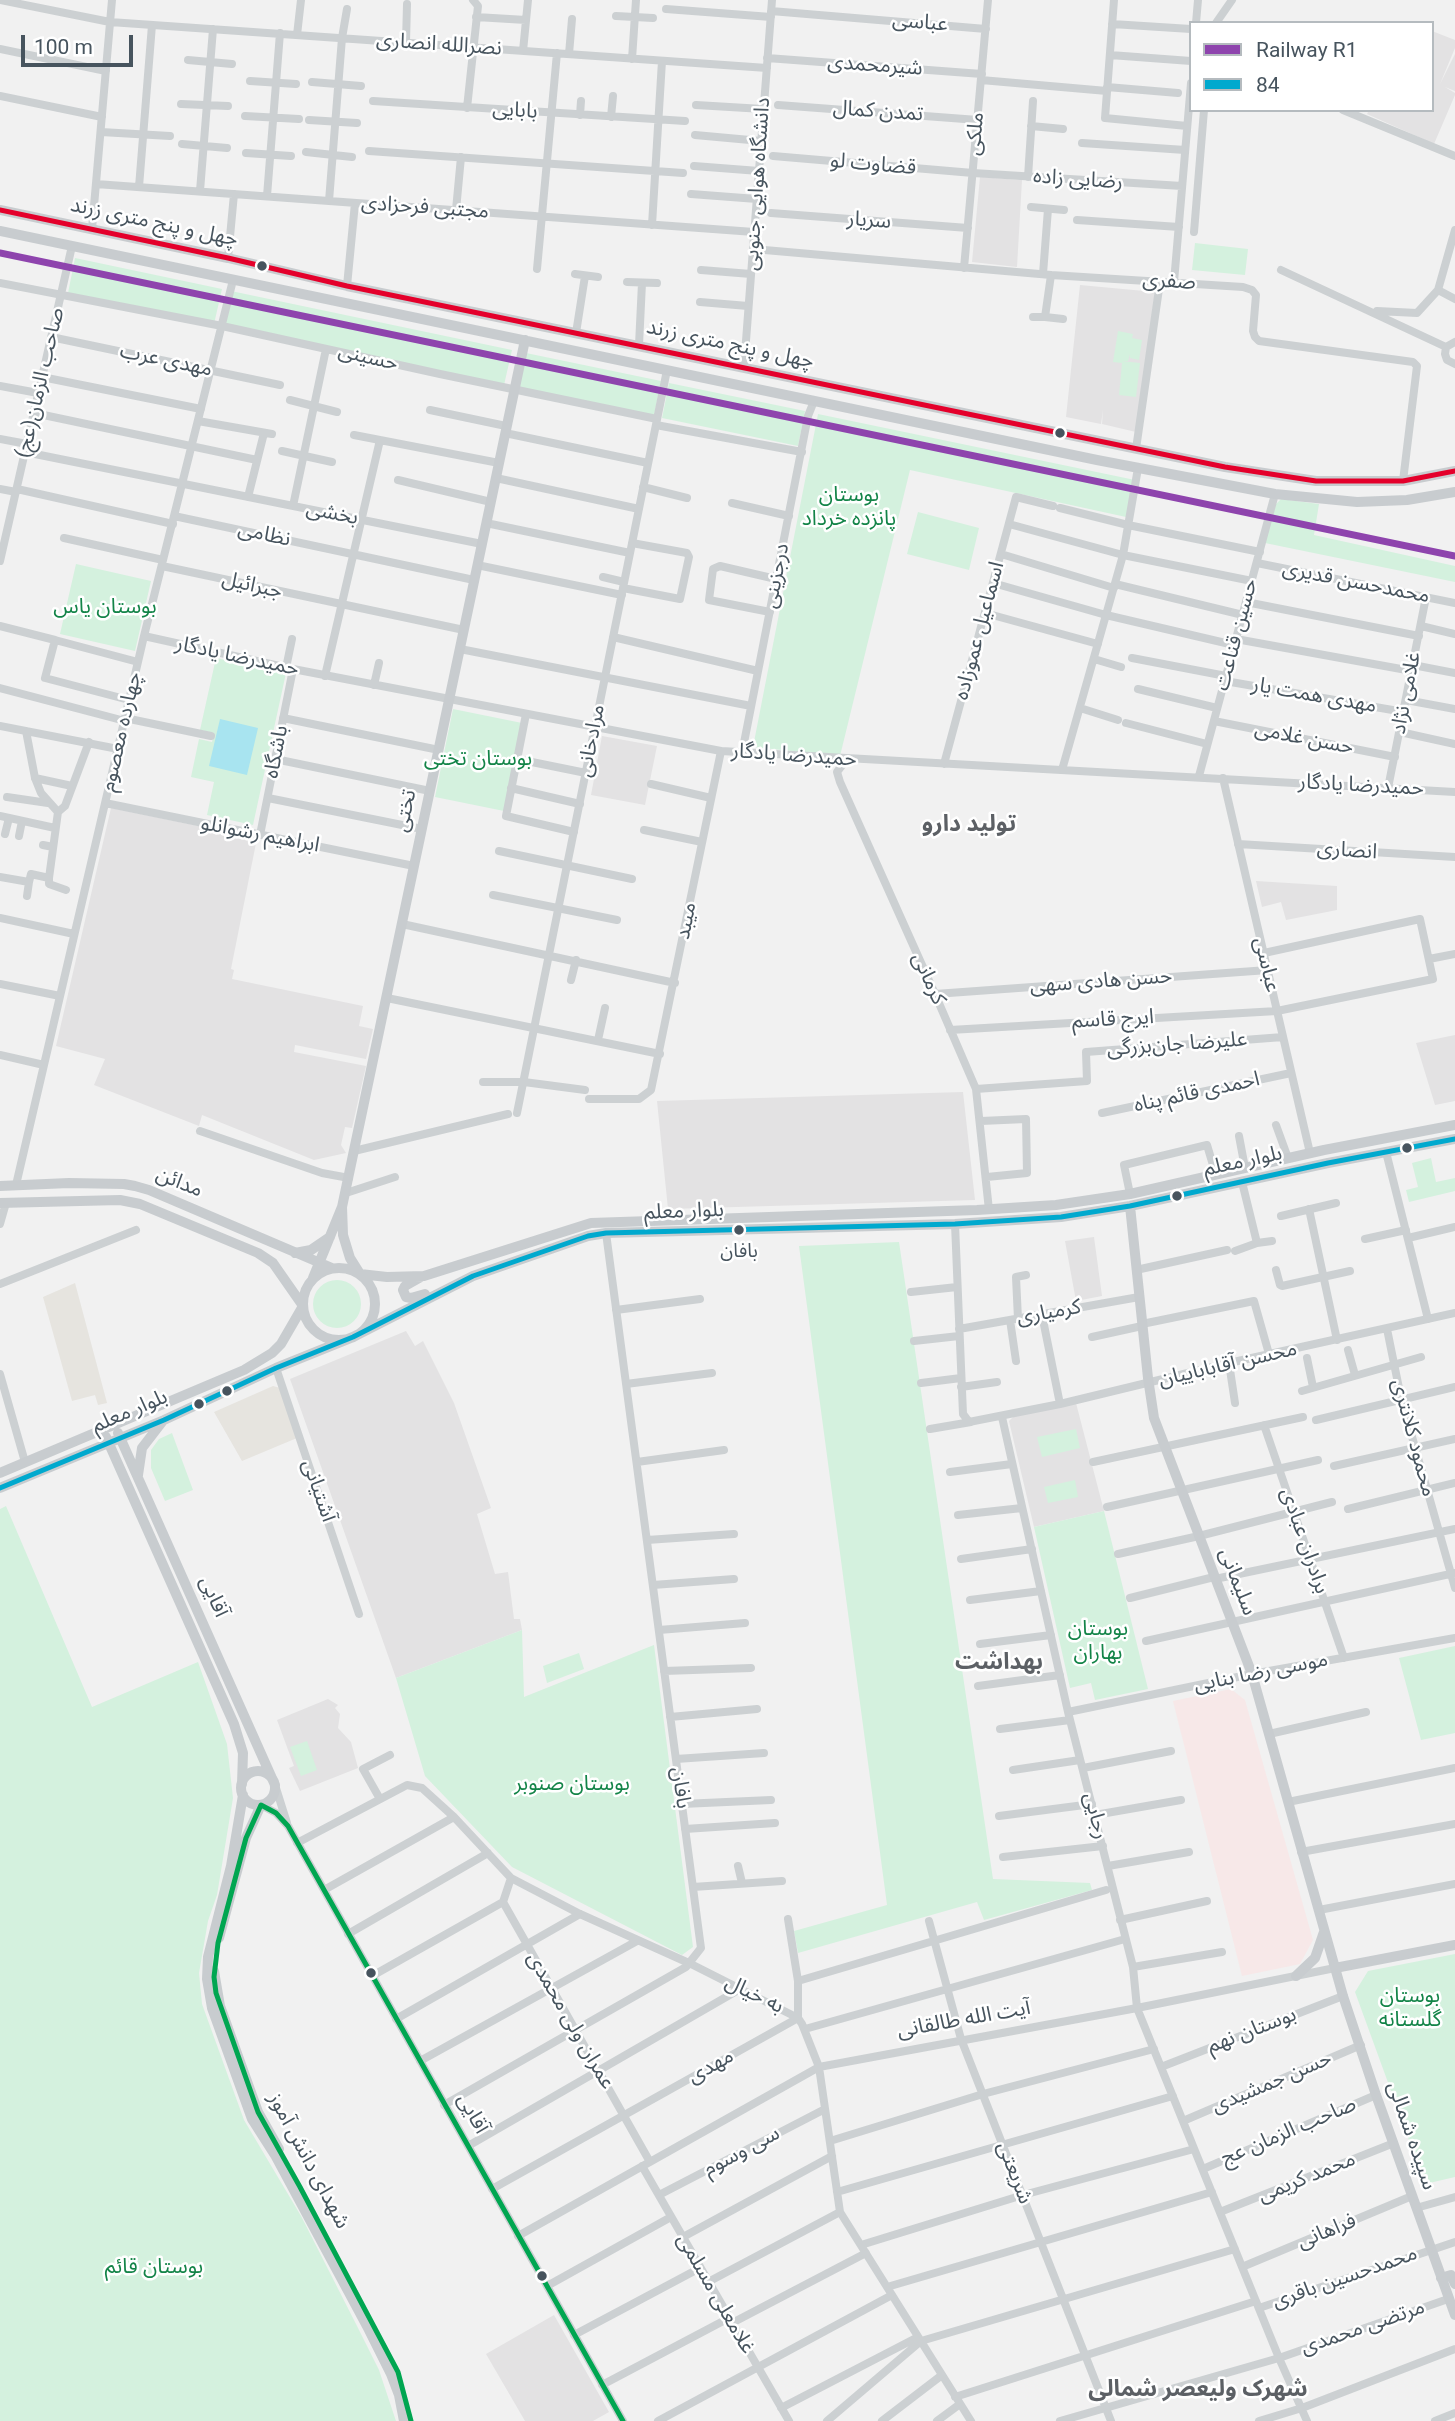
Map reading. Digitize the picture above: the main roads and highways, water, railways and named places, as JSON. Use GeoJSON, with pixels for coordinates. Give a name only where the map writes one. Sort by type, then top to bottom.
{"type":"FeatureCollection","features":[{"type":"Feature","properties":{"kind":"main road","name":"چهل و پنج متری زرند"},"geometry":{"type":"LineString","coordinates":[[0,210],[347,286],[1225,467],[1316,481],[1403,481],[1455,471]]}},
{"type":"Feature","properties":{"kind":"main road","name":"چهل و پنج متری زرند"},"geometry":{"type":"LineString","coordinates":[[0,231],[1138,468],[1275,494],[1357,502],[1407,500],[1455,492]]}},
{"type":"Feature","properties":{"kind":"main road","name":"تختی"},"geometry":{"type":"LineString","coordinates":[[313,1278],[332,1235],[349,1178],[524,340]]}},
{"type":"Feature","properties":{"kind":"main road"},"geometry":{"type":"LineString","coordinates":[[694,375],[704,368],[704,363],[697,358]]}},
{"type":"Feature","properties":{"kind":"main road"},"geometry":{"type":"LineString","coordinates":[[743,385],[744,368]]}},
{"type":"Feature","properties":{"kind":"main road"},"geometry":{"type":"LineString","coordinates":[[793,396],[786,385],[790,381],[803,380]]}},
{"type":"Feature","properties":{"kind":"main road","name":"بلوار معلم"},"geometry":{"type":"LineString","coordinates":[[360,1274],[387,1278],[435,1274],[577,1227],[601,1222],[989,1210],[1056,1205],[1130,1194],[1310,1153],[1455,1125]]}},
{"type":"Feature","properties":{"kind":"main road","name":"بلوار معلم"},"geometry":{"type":"LineString","coordinates":[[0,1488],[353,1337],[452,1285],[578,1239],[606,1233],[955,1224],[1061,1217],[1130,1206],[1455,1139]]}},
{"type":"Feature","properties":{"kind":"main road","name":"مدائن"},"geometry":{"type":"LineString","coordinates":[[0,1185],[69,1183],[135,1186],[332,1268]]}},
{"type":"Feature","properties":{"kind":"main road","name":"مدائن"},"geometry":{"type":"LineString","coordinates":[[3,1203],[121,1200],[152,1208],[258,1253],[273,1263],[303,1306]]}},
{"type":"Feature","properties":{"kind":"main road","name":"سلیمانی"},"geometry":{"type":"LineString","coordinates":[[1130,1206],[1148,1384],[1154,1418],[1252,1674],[1335,1968]]}},
{"type":"Feature","properties":{"kind":"main road","name":"تختی"},"geometry":{"type":"LineString","coordinates":[[342,1207],[343,1235],[350,1258],[360,1274]]}},
{"type":"Feature","properties":{"kind":"main road"},"geometry":{"type":"LineString","coordinates":[[295,1253],[311,1250],[326,1242],[332,1235]]}},
{"type":"Feature","properties":{"kind":"main road"},"geometry":{"type":"LineString","coordinates":[[332,1268],[360,1274],[372,1289],[375,1308],[368,1326],[353,1337],[342,1340],[330,1339],[311,1327],[303,1306],[307,1286],[313,1278],[332,1268]]}},
{"type":"Feature","properties":{"kind":"main road"},"geometry":{"type":"LineString","coordinates":[[424,1276],[405,1286],[403,1290],[406,1297],[411,1298],[452,1285]]}},
{"type":"Feature","properties":{"kind":"main road","name":"بلوار معلم"},"geometry":{"type":"LineString","coordinates":[[0,1473],[244,1370],[272,1353],[288,1334],[303,1306]]}},
{"type":"Feature","properties":{"kind":"main road"},"geometry":{"type":"LineString","coordinates":[[138,1478],[138,1462],[142,1448],[164,1420]]}},
{"type":"Feature","properties":{"kind":"main road","name":"آقایی"},"geometry":{"type":"LineString","coordinates":[[114,1423],[275,1785]]}},
{"type":"Feature","properties":{"kind":"main road","name":"آقایی"},"geometry":{"type":"LineString","coordinates":[[102,1428],[234,1724],[243,1753],[235,1867]]}},
{"type":"Feature","properties":{"kind":"main road"},"geometry":{"type":"LineString","coordinates":[[92,1449],[104,1451],[116,1460]]}},
{"type":"Feature","properties":{"kind":"main road"},"geometry":{"type":"LineString","coordinates":[[259,1771],[270,1776],[275,1785],[274,1796],[261,1805],[250,1803],[242,1789],[248,1775],[259,1771]]}},
{"type":"Feature","properties":{"kind":"main road"},"geometry":{"type":"LineString","coordinates":[[261,1805],[235,1867],[208,1957],[207,1979],[212,2008],[252,2119],[275,2155],[369,2329],[399,2395],[404,2421]]}},
{"type":"Feature","properties":{"kind":"main road","name":"شهدای دانش آموز"},"geometry":{"type":"LineString","coordinates":[[235,1867],[215,1958],[214,1977],[220,2006],[258,2112],[398,2372],[411,2421]]}},
{"type":"Feature","properties":{"kind":"main road"},"geometry":{"type":"LineString","coordinates":[[1296,1976],[1315,1958],[1324,1930]]}},
{"type":"Feature","properties":{"kind":"main road","name":"آیت الله طالقانی"},"geometry":{"type":"LineString","coordinates":[[1335,1968],[1455,1945]]}},
{"type":"Feature","properties":{"kind":"main road","name":"سپیده شمالی"},"geometry":{"type":"LineString","coordinates":[[1335,1968],[1376,2095],[1431,2249],[1451,2278],[1448,2298],[1455,2315]]}},
{"type":"Feature","properties":{"kind":"water"},"geometry":{"type":"Polygon","coordinates":[[[220,719],[258,728],[247,775],[209,766],[220,719]]]}},
{"type":"Feature","properties":{"kind":"rail line","name":"R1"},"geometry":{"type":"LineString","coordinates":[[0,253],[1455,556]]}},
{"type":"Feature","properties":{"kind":"place","name":"بافان"},"geometry":{"type":"Point","coordinates":[739,1230]}},
{"type":"Feature","properties":{"kind":"district","name":"تولید دارو"},"geometry":{"type":"Point","coordinates":[969,825]}},
{"type":"Feature","properties":{"kind":"district","name":"بهداشت"},"geometry":{"type":"Point","coordinates":[999,1663]}},
{"type":"Feature","properties":{"kind":"district","name":"شهرک ولیعصر شمالی"},"geometry":{"type":"Point","coordinates":[1198,2390]}},
{"type":"Feature","properties":{"kind":"park label","name":"بوستان پانزده خرداد"},"geometry":{"type":"Point","coordinates":[849,508]}},
{"type":"Feature","properties":{"kind":"park label","name":"بوستان یاس"},"geometry":{"type":"Point","coordinates":[105,608]}},
{"type":"Feature","properties":{"kind":"park label","name":"بوستان تختی"},"geometry":{"type":"Point","coordinates":[478,760]}},
{"type":"Feature","properties":{"kind":"park label","name":"بوستان بهاران"},"geometry":{"type":"Point","coordinates":[1098,1642]}},
{"type":"Feature","properties":{"kind":"park label","name":"بوستان صنوبر"},"geometry":{"type":"Point","coordinates":[572,1785]}},
{"type":"Feature","properties":{"kind":"park label","name":"بوستان گلستانه"},"geometry":{"type":"Point","coordinates":[1410,2009]}},
{"type":"Feature","properties":{"kind":"park label","name":"بوستان قائم"},"geometry":{"type":"Point","coordinates":[154,2268]}}]}
